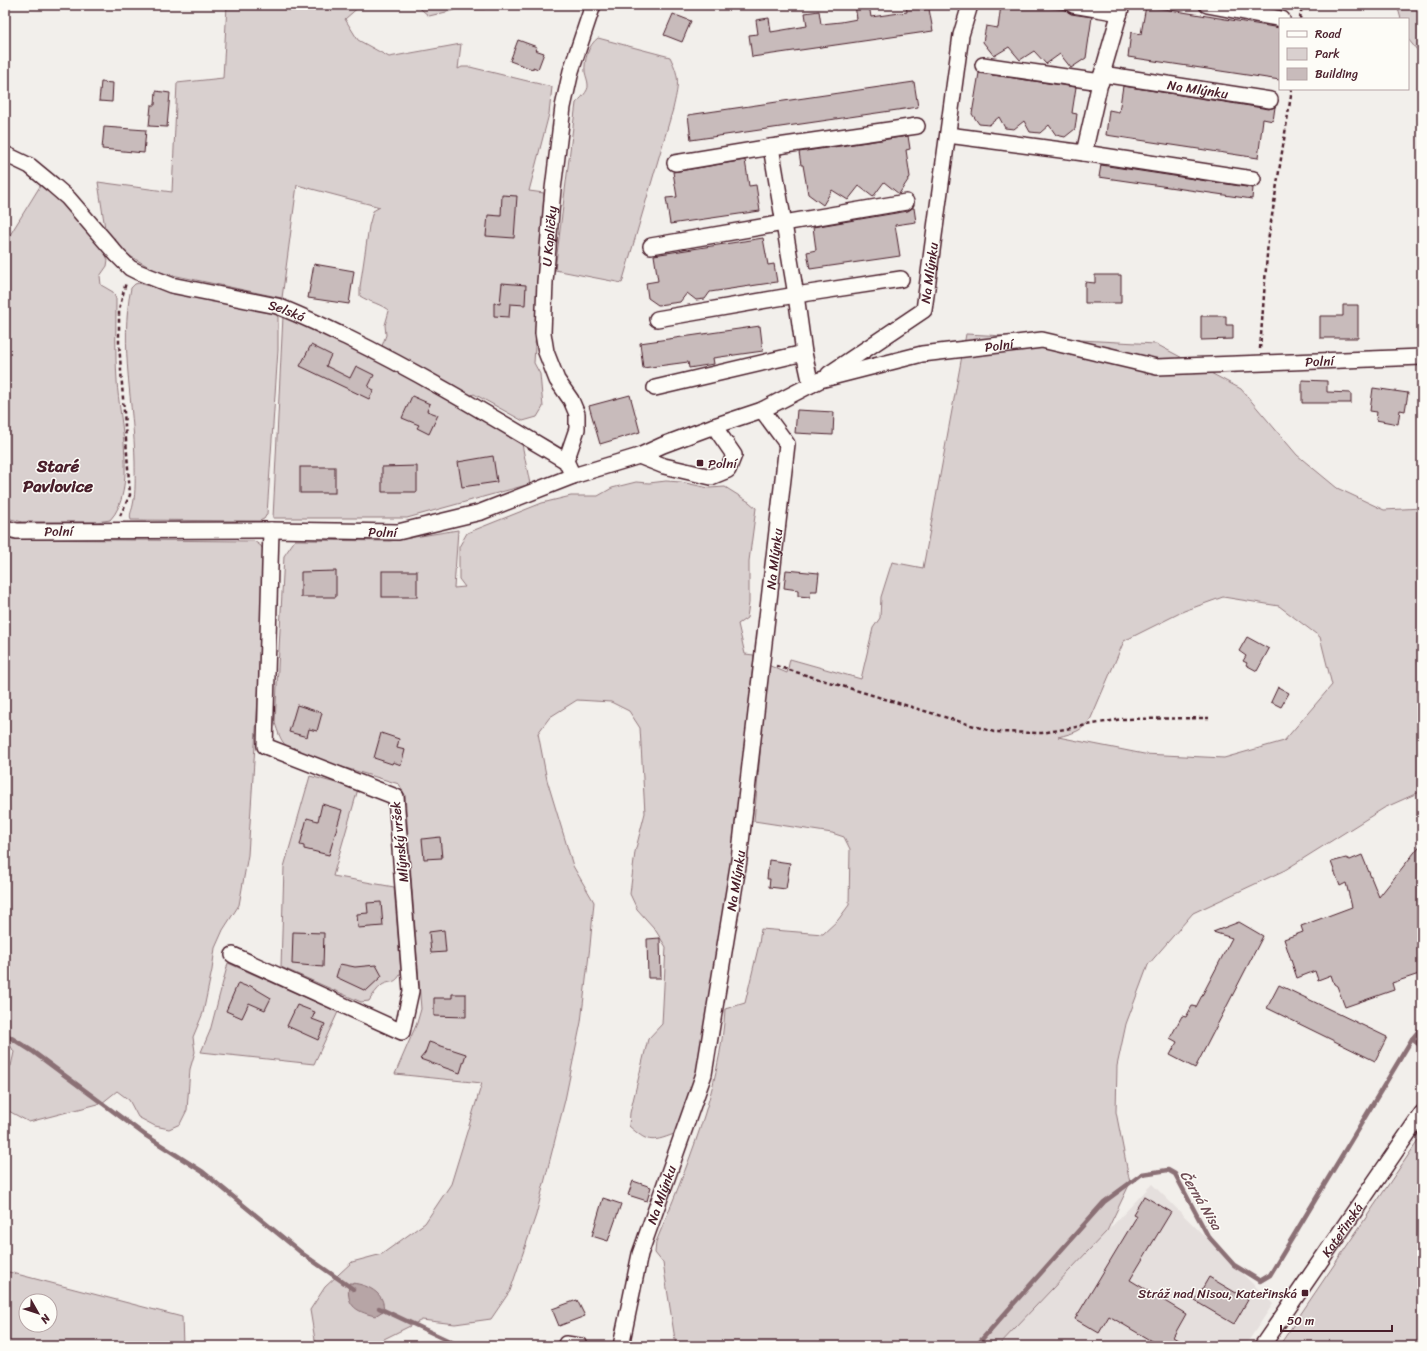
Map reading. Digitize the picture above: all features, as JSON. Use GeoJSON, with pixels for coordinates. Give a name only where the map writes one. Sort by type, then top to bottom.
{"type":"FeatureCollection","features":[{"type":"Feature","properties":{"kind":"street","name":"U Kapličky"},"geometry":{"type":"LineString","coordinates":[[566,461],[577,429],[577,414],[571,400],[557,380],[546,352],[543,333],[545,282],[553,189],[563,107],[571,71],[593,5]]}},
{"type":"Feature","properties":{"kind":"street","name":"Na Mlýnku"},"geometry":{"type":"LineString","coordinates":[[816,382],[924,310],[961,35],[970,5]]}},
{"type":"Feature","properties":{"kind":"street"},"geometry":{"type":"LineString","coordinates":[[1073,5],[1121,9],[1102,78],[1084,153]]}},
{"type":"Feature","properties":{"kind":"street"},"geometry":{"type":"LineString","coordinates":[[1207,5],[1279,18]]}},
{"type":"Feature","properties":{"kind":"street","name":"Na Mlýnku"},"geometry":{"type":"LineString","coordinates":[[984,65],[1102,78],[1270,100]]}},
{"type":"Feature","properties":{"kind":"street"},"geometry":{"type":"LineString","coordinates":[[675,163],[771,147],[917,126]]}},
{"type":"Feature","properties":{"kind":"street"},"geometry":{"type":"LineString","coordinates":[[948,135],[1084,153],[1253,179]]}},
{"type":"Feature","properties":{"kind":"street"},"geometry":{"type":"LineString","coordinates":[[771,147],[796,295],[804,353],[816,382]]}},
{"type":"Feature","properties":{"kind":"street","name":"Selská"},"geometry":{"type":"LineString","coordinates":[[5,154],[30,166],[68,198],[130,268],[171,285],[277,306],[294,312],[379,353],[447,390],[566,461]]}},
{"type":"Feature","properties":{"kind":"street"},"geometry":{"type":"LineString","coordinates":[[651,246],[906,202]]}},
{"type":"Feature","properties":{"kind":"street","name":"Na Mlýnku"},"geometry":{"type":"LineString","coordinates":[[657,319],[901,279]]}},
{"type":"Feature","properties":{"kind":"street","name":"Polní"},"geometry":{"type":"LineString","coordinates":[[5,528],[17,531],[271,530],[398,532],[481,512],[573,476],[638,456],[714,426],[762,410],[816,382],[922,354],[1042,340],[1157,367],[1422,357]]}},
{"type":"Feature","properties":{"kind":"street"},"geometry":{"type":"LineString","coordinates":[[655,388],[804,353]]}},
{"type":"Feature","properties":{"kind":"street","name":"Na Mlýnku"},"geometry":{"type":"LineString","coordinates":[[621,1346],[640,1254],[704,1074],[739,860],[787,444],[762,410]]}},
{"type":"Feature","properties":{"kind":"street"},"geometry":{"type":"LineString","coordinates":[[638,456],[664,466],[711,478],[728,470],[734,455],[714,426]]}},
{"type":"Feature","properties":{"kind":"street"},"geometry":{"type":"LineString","coordinates":[[566,461],[573,476]]}},
{"type":"Feature","properties":{"kind":"street","name":"Mlýnský vršek"},"geometry":{"type":"LineString","coordinates":[[233,955],[402,1032],[411,991],[396,797],[265,746],[271,530]]}},
{"type":"Feature","properties":{"kind":"street","name":"Kateřinská"},"geometry":{"type":"LineString","coordinates":[[1262,1346],[1422,1114]]}},
{"type":"Feature","properties":{"kind":"street"},"geometry":{"type":"LineString","coordinates":[[565,1346],[566,1344],[580,1346]]}},
{"type":"Feature","properties":{"kind":"path"},"geometry":{"type":"LineString","coordinates":[[1300,18],[1302,5]]}},
{"type":"Feature","properties":{"kind":"path"},"geometry":{"type":"LineString","coordinates":[[1259,364],[1268,241],[1292,90]]}},
{"type":"Feature","properties":{"kind":"path"},"geometry":{"type":"LineString","coordinates":[[115,530],[130,495],[119,330],[119,310],[130,268]]}},
{"type":"Feature","properties":{"kind":"path"},"geometry":{"type":"LineString","coordinates":[[762,661],[994,732],[1042,733],[1122,719],[1208,718]]}},
{"type":"Feature","properties":{"kind":"shaded area"},"geometry":{"type":"Polygon","coordinates":[[[1152,1184],[1273,1304],[1245,1346],[998,1346],[1152,1184]]]}},
{"type":"Feature","properties":{"kind":"shaded area"},"geometry":{"type":"Polygon","coordinates":[[[349,1283],[355,1283],[374,1290],[382,1299],[383,1311],[375,1316],[362,1312],[353,1306],[349,1297],[349,1283]]]}},
{"type":"Feature","properties":{"kind":"green space"},"geometry":{"type":"Polygon","coordinates":[[[227,5],[361,5],[345,19],[358,40],[389,57],[461,44],[458,69],[462,67],[470,67],[552,87],[549,114],[529,191],[544,193],[534,363],[540,374],[543,407],[537,417],[523,421],[474,394],[469,396],[455,386],[382,346],[386,335],[385,325],[389,311],[360,296],[369,226],[373,211],[380,207],[297,185],[282,298],[158,272],[128,255],[106,235],[98,182],[172,192],[177,83],[223,78],[227,5]]]}},
{"type":"Feature","properties":{"kind":"green space"},"geometry":{"type":"Polygon","coordinates":[[[416,5],[487,5],[485,9],[459,9],[429,16],[416,5]]]}},
{"type":"Feature","properties":{"kind":"green space"},"geometry":{"type":"Polygon","coordinates":[[[1397,5],[1422,5],[1422,56],[1409,40],[1409,18],[1401,18],[1397,5]]]}},
{"type":"Feature","properties":{"kind":"green space"},"geometry":{"type":"Polygon","coordinates":[[[598,38],[670,57],[676,71],[678,83],[673,109],[622,283],[555,270],[576,103],[587,90],[588,83],[585,72],[586,58],[589,49],[598,38]]]}},
{"type":"Feature","properties":{"kind":"green space"},"geometry":{"type":"Polygon","coordinates":[[[42,183],[78,220],[105,253],[108,260],[107,266],[100,276],[101,285],[113,292],[116,299],[116,371],[125,454],[125,473],[123,491],[118,507],[110,520],[97,522],[22,522],[11,519],[5,515],[5,243],[42,183]]]}},
{"type":"Feature","properties":{"kind":"green space"},"geometry":{"type":"Polygon","coordinates":[[[139,283],[178,294],[275,313],[278,317],[278,350],[267,514],[264,519],[259,521],[131,520],[130,514],[133,507],[135,489],[135,462],[126,332],[131,288],[135,284],[139,283]]]}},
{"type":"Feature","properties":{"kind":"green space"},"geometry":{"type":"Polygon","coordinates":[[[283,316],[368,355],[521,439],[530,484],[407,518],[273,518],[283,316]]]}},
{"type":"Feature","properties":{"kind":"green space"},"geometry":{"type":"Polygon","coordinates":[[[966,334],[1156,344],[1241,389],[1297,455],[1337,488],[1384,510],[1422,508],[1422,791],[1384,808],[1285,870],[1193,913],[1148,965],[1126,1024],[1117,1066],[1116,1112],[1130,1183],[1107,1231],[998,1346],[676,1346],[663,1263],[655,1253],[656,1242],[690,1157],[709,1098],[717,1068],[725,1009],[745,1003],[759,944],[761,929],[823,934],[838,920],[849,905],[850,849],[844,837],[832,833],[754,821],[768,665],[787,673],[790,659],[861,679],[873,628],[880,618],[881,597],[892,562],[923,568],[966,334]],[[1223,597],[1184,611],[1124,641],[1088,723],[1073,733],[1058,737],[1144,754],[1224,758],[1284,741],[1332,685],[1320,637],[1279,606],[1223,597]]]}},
{"type":"Feature","properties":{"kind":"green space"},"geometry":{"type":"Polygon","coordinates":[[[666,481],[681,482],[709,488],[725,487],[756,508],[749,561],[749,603],[747,618],[738,624],[745,654],[754,655],[732,868],[699,1072],[674,1134],[654,1140],[645,1138],[629,1126],[630,1113],[648,1039],[662,1024],[666,947],[654,928],[637,909],[630,894],[635,852],[645,813],[640,728],[629,711],[611,702],[577,700],[550,717],[538,733],[547,780],[573,866],[594,902],[590,946],[581,1022],[565,1100],[536,1215],[510,1291],[491,1319],[455,1324],[422,1320],[376,1343],[374,1346],[316,1346],[310,1310],[325,1287],[352,1262],[382,1254],[425,1223],[451,1184],[482,1083],[395,1074],[417,1023],[421,1009],[405,795],[399,784],[299,754],[283,742],[275,723],[284,556],[295,540],[390,541],[458,530],[454,588],[465,587],[459,579],[459,547],[467,533],[542,503],[571,496],[598,496],[612,488],[636,482],[649,483],[666,481]]]}},
{"type":"Feature","properties":{"kind":"green space"},"geometry":{"type":"Polygon","coordinates":[[[5,539],[254,541],[261,546],[267,557],[248,855],[239,905],[223,930],[215,948],[203,1013],[193,1037],[195,1052],[190,1069],[187,1110],[180,1124],[169,1129],[155,1126],[138,1117],[129,1100],[117,1091],[102,1103],[29,1122],[5,1109],[5,1069],[11,1066],[14,1052],[5,1036],[5,539]]]}},
{"type":"Feature","properties":{"kind":"green space"},"geometry":{"type":"Polygon","coordinates":[[[310,776],[358,789],[333,876],[394,887],[401,973],[395,981],[382,985],[369,1001],[361,1002],[281,967],[284,867],[310,776]]]}},
{"type":"Feature","properties":{"kind":"green space"},"geometry":{"type":"Polygon","coordinates":[[[228,963],[338,1012],[314,1064],[201,1052],[210,1031],[228,963]]]}},
{"type":"Feature","properties":{"kind":"green space"},"geometry":{"type":"Polygon","coordinates":[[[1422,1135],[1422,1346],[1279,1346],[1422,1135]]]}},
{"type":"Feature","properties":{"kind":"green space"},"geometry":{"type":"Polygon","coordinates":[[[5,1271],[182,1317],[183,1346],[5,1346],[5,1271]]]}},
{"type":"Feature","properties":{"kind":"building"},"geometry":{"type":"Polygon","coordinates":[[[855,5],[869,5],[871,17],[907,12],[906,5],[920,5],[921,10],[929,9],[933,31],[752,57],[749,35],[758,34],[756,20],[769,18],[771,32],[807,26],[805,13],[819,11],[821,24],[841,22],[857,19],[855,5]]]}},
{"type":"Feature","properties":{"kind":"building"},"geometry":{"type":"Polygon","coordinates":[[[1001,5],[1032,5],[1066,10],[1071,14],[1092,17],[1086,58],[1071,68],[1060,54],[1046,64],[1034,51],[1020,60],[1009,47],[994,56],[983,42],[986,26],[998,28],[1001,5]]]}},
{"type":"Feature","properties":{"kind":"building"},"geometry":{"type":"Polygon","coordinates":[[[1146,6],[1279,28],[1279,80],[1128,57],[1131,32],[1141,34],[1146,6]]]}},
{"type":"Feature","properties":{"kind":"building"},"geometry":{"type":"Polygon","coordinates":[[[673,14],[691,21],[682,42],[664,35],[673,14]]]}},
{"type":"Feature","properties":{"kind":"building"},"geometry":{"type":"Polygon","coordinates":[[[518,40],[537,47],[535,50],[544,53],[538,69],[533,67],[533,69],[529,68],[510,61],[518,40]]]}},
{"type":"Feature","properties":{"kind":"building"},"geometry":{"type":"Polygon","coordinates":[[[979,73],[1076,87],[1072,113],[1077,114],[1075,129],[1065,137],[1056,135],[1049,125],[1040,133],[1030,132],[1024,121],[1014,129],[1005,128],[999,117],[989,125],[979,124],[972,114],[979,73]]]}},
{"type":"Feature","properties":{"kind":"building"},"geometry":{"type":"Polygon","coordinates":[[[101,82],[113,83],[112,102],[99,101],[101,82]]]}},
{"type":"Feature","properties":{"kind":"building"},"geometry":{"type":"Polygon","coordinates":[[[914,82],[918,107],[691,140],[688,115],[914,82]]]}},
{"type":"Feature","properties":{"kind":"building"},"geometry":{"type":"Polygon","coordinates":[[[1123,86],[1269,109],[1275,107],[1273,121],[1263,119],[1258,158],[1106,135],[1109,110],[1119,112],[1123,86]]]}},
{"type":"Feature","properties":{"kind":"building"},"geometry":{"type":"Polygon","coordinates":[[[156,91],[170,93],[167,127],[149,126],[151,105],[155,105],[156,91]]]}},
{"type":"Feature","properties":{"kind":"building"},"geometry":{"type":"Polygon","coordinates":[[[104,127],[146,130],[144,153],[102,149],[104,127]]]}},
{"type":"Feature","properties":{"kind":"building"},"geometry":{"type":"Polygon","coordinates":[[[908,136],[910,149],[906,150],[910,177],[899,194],[884,182],[873,197],[859,186],[848,200],[832,190],[823,205],[808,194],[799,152],[908,136]]]}},
{"type":"Feature","properties":{"kind":"building"},"geometry":{"type":"Polygon","coordinates":[[[745,160],[749,186],[756,185],[760,211],[670,224],[666,198],[677,197],[673,172],[745,160]]]}},
{"type":"Feature","properties":{"kind":"building"},"geometry":{"type":"Polygon","coordinates":[[[1101,165],[1253,188],[1252,199],[1099,177],[1101,165]]]}},
{"type":"Feature","properties":{"kind":"building"},"geometry":{"type":"Polygon","coordinates":[[[502,195],[517,196],[514,238],[486,236],[488,215],[501,216],[502,195]]]}},
{"type":"Feature","properties":{"kind":"building"},"geometry":{"type":"Polygon","coordinates":[[[914,208],[916,222],[895,225],[900,256],[810,269],[807,252],[816,250],[813,227],[908,211],[914,208]]]}},
{"type":"Feature","properties":{"kind":"building"},"geometry":{"type":"Polygon","coordinates":[[[763,238],[768,265],[774,264],[777,282],[710,292],[705,299],[696,300],[687,293],[680,302],[658,305],[648,298],[646,283],[658,281],[654,255],[763,238]]]}},
{"type":"Feature","properties":{"kind":"building"},"geometry":{"type":"Polygon","coordinates":[[[314,264],[354,271],[349,304],[308,298],[314,264]]]}},
{"type":"Feature","properties":{"kind":"building"},"geometry":{"type":"Polygon","coordinates":[[[1095,275],[1121,275],[1121,303],[1085,303],[1085,282],[1095,283],[1095,275]]]}},
{"type":"Feature","properties":{"kind":"building"},"geometry":{"type":"Polygon","coordinates":[[[502,283],[526,285],[525,305],[510,304],[509,317],[494,316],[494,303],[500,304],[502,283]]]}},
{"type":"Feature","properties":{"kind":"building"},"geometry":{"type":"Polygon","coordinates":[[[1343,305],[1358,305],[1358,338],[1320,338],[1320,316],[1343,316],[1343,305]]]}},
{"type":"Feature","properties":{"kind":"building"},"geometry":{"type":"Polygon","coordinates":[[[1201,316],[1226,316],[1226,325],[1233,325],[1233,339],[1201,340],[1201,316]]]}},
{"type":"Feature","properties":{"kind":"building"},"geometry":{"type":"Polygon","coordinates":[[[760,326],[763,351],[713,358],[714,364],[689,368],[688,362],[643,368],[640,343],[760,326]]]}},
{"type":"Feature","properties":{"kind":"building"},"geometry":{"type":"Polygon","coordinates":[[[311,345],[331,355],[326,366],[350,378],[356,366],[374,375],[368,387],[374,390],[369,399],[300,366],[311,345]]]}},
{"type":"Feature","properties":{"kind":"building"},"geometry":{"type":"Polygon","coordinates":[[[1302,380],[1327,381],[1327,392],[1351,393],[1351,403],[1302,403],[1302,380]]]}},
{"type":"Feature","properties":{"kind":"building"},"geometry":{"type":"Polygon","coordinates":[[[1373,388],[1408,393],[1405,411],[1400,410],[1398,424],[1376,420],[1377,412],[1370,411],[1373,388]]]}},
{"type":"Feature","properties":{"kind":"building"},"geometry":{"type":"Polygon","coordinates":[[[630,395],[640,432],[600,444],[589,406],[630,395]]]}},
{"type":"Feature","properties":{"kind":"building"},"geometry":{"type":"Polygon","coordinates":[[[412,396],[430,404],[427,411],[438,415],[429,434],[417,428],[419,425],[402,418],[412,396]]]}},
{"type":"Feature","properties":{"kind":"building"},"geometry":{"type":"Polygon","coordinates":[[[797,410],[834,412],[833,435],[795,433],[797,410]]]}},
{"type":"Feature","properties":{"kind":"building"},"geometry":{"type":"Polygon","coordinates":[[[493,456],[497,482],[462,487],[458,462],[493,456]]]}},
{"type":"Feature","properties":{"kind":"building"},"geometry":{"type":"Polygon","coordinates":[[[417,466],[417,492],[382,492],[382,467],[417,466]]]}},
{"type":"Feature","properties":{"kind":"building"},"geometry":{"type":"Polygon","coordinates":[[[300,467],[335,467],[335,493],[300,493],[300,467]]]}},
{"type":"Feature","properties":{"kind":"building"},"geometry":{"type":"Polygon","coordinates":[[[786,570],[819,573],[817,591],[811,591],[810,597],[798,596],[798,590],[784,588],[786,570]]]}},
{"type":"Feature","properties":{"kind":"building"},"geometry":{"type":"Polygon","coordinates":[[[336,571],[336,597],[301,597],[301,572],[336,571]]]}},
{"type":"Feature","properties":{"kind":"building"},"geometry":{"type":"Polygon","coordinates":[[[382,571],[417,571],[417,597],[382,597],[382,571]]]}},
{"type":"Feature","properties":{"kind":"building"},"geometry":{"type":"Polygon","coordinates":[[[1247,637],[1269,649],[1257,671],[1246,665],[1247,663],[1243,661],[1246,656],[1239,651],[1247,637]]]}},
{"type":"Feature","properties":{"kind":"building"},"geometry":{"type":"Polygon","coordinates":[[[1278,687],[1289,693],[1281,707],[1271,702],[1278,687]]]}},
{"type":"Feature","properties":{"kind":"building"},"geometry":{"type":"Polygon","coordinates":[[[297,705],[322,713],[317,731],[309,729],[307,737],[289,732],[297,705]]]}},
{"type":"Feature","properties":{"kind":"building"},"geometry":{"type":"Polygon","coordinates":[[[381,733],[399,739],[397,748],[405,750],[401,765],[393,762],[392,764],[374,758],[381,733]]]}},
{"type":"Feature","properties":{"kind":"building"},"geometry":{"type":"Polygon","coordinates":[[[322,804],[342,810],[329,855],[304,849],[304,846],[300,845],[307,818],[318,821],[322,804]]]}},
{"type":"Feature","properties":{"kind":"building"},"geometry":{"type":"Polygon","coordinates":[[[440,837],[442,858],[424,859],[422,839],[440,837]]]}},
{"type":"Feature","properties":{"kind":"building"},"geometry":{"type":"Polygon","coordinates":[[[1422,843],[1422,973],[1392,983],[1394,990],[1345,1007],[1331,975],[1318,980],[1315,971],[1297,978],[1284,939],[1303,932],[1301,926],[1352,907],[1346,883],[1340,886],[1331,862],[1346,858],[1350,860],[1362,855],[1379,897],[1422,843]]]}},
{"type":"Feature","properties":{"kind":"building"},"geometry":{"type":"Polygon","coordinates":[[[769,860],[790,863],[786,889],[769,887],[770,879],[767,879],[769,860]]]}},
{"type":"Feature","properties":{"kind":"building"},"geometry":{"type":"Polygon","coordinates":[[[381,902],[383,926],[358,928],[357,914],[368,913],[367,903],[381,902]]]}},
{"type":"Feature","properties":{"kind":"building"},"geometry":{"type":"Polygon","coordinates":[[[1239,922],[1263,936],[1195,1068],[1170,1055],[1177,1042],[1170,1038],[1182,1016],[1186,1017],[1192,1006],[1196,1007],[1232,938],[1213,932],[1239,922]]]}},
{"type":"Feature","properties":{"kind":"building"},"geometry":{"type":"Polygon","coordinates":[[[444,930],[446,952],[431,953],[429,932],[444,930]]]}},
{"type":"Feature","properties":{"kind":"building"},"geometry":{"type":"Polygon","coordinates":[[[293,932],[324,933],[323,967],[292,964],[293,932]]]}},
{"type":"Feature","properties":{"kind":"building"},"geometry":{"type":"Polygon","coordinates":[[[660,938],[661,978],[648,978],[647,939],[660,938]]]}},
{"type":"Feature","properties":{"kind":"building"},"geometry":{"type":"Polygon","coordinates":[[[340,964],[355,967],[376,965],[382,976],[366,991],[336,977],[340,964]]]}},
{"type":"Feature","properties":{"kind":"building"},"geometry":{"type":"Polygon","coordinates":[[[238,983],[248,987],[249,985],[271,998],[265,1010],[249,1003],[242,1018],[226,1011],[238,983]]]}},
{"type":"Feature","properties":{"kind":"building"},"geometry":{"type":"Polygon","coordinates":[[[1279,985],[1387,1037],[1375,1061],[1267,1008],[1279,985]]]}},
{"type":"Feature","properties":{"kind":"building"},"geometry":{"type":"Polygon","coordinates":[[[452,994],[466,994],[466,1017],[434,1016],[434,998],[452,998],[452,994]]]}},
{"type":"Feature","properties":{"kind":"building"},"geometry":{"type":"Polygon","coordinates":[[[297,1005],[315,1012],[312,1019],[325,1024],[318,1040],[287,1026],[297,1005]]]}},
{"type":"Feature","properties":{"kind":"building"},"geometry":{"type":"Polygon","coordinates":[[[429,1042],[466,1054],[460,1073],[420,1059],[425,1053],[429,1042]]]}},
{"type":"Feature","properties":{"kind":"building"},"geometry":{"type":"Polygon","coordinates":[[[633,1181],[651,1187],[647,1201],[628,1195],[633,1181]]]}},
{"type":"Feature","properties":{"kind":"building"},"geometry":{"type":"Polygon","coordinates":[[[1144,1196],[1171,1212],[1130,1280],[1186,1314],[1173,1337],[1188,1346],[1151,1346],[1153,1342],[1109,1316],[1099,1333],[1075,1319],[1137,1216],[1133,1214],[1144,1196]]]}},
{"type":"Feature","properties":{"kind":"building"},"geometry":{"type":"Polygon","coordinates":[[[603,1198],[621,1204],[608,1241],[592,1236],[603,1198]]]}},
{"type":"Feature","properties":{"kind":"building"},"geometry":{"type":"Polygon","coordinates":[[[1209,1277],[1248,1300],[1234,1324],[1195,1301],[1209,1277]]]}},
{"type":"Feature","properties":{"kind":"building"},"geometry":{"type":"Polygon","coordinates":[[[577,1300],[585,1316],[559,1326],[552,1309],[577,1300]]]}},
{"type":"Feature","properties":{"kind":"waterway","name":"Černá Nisa"},"geometry":{"type":"LineString","coordinates":[[976,1346],[1104,1202],[1142,1174],[1168,1170],[1175,1174],[1208,1236],[1234,1265],[1260,1281],[1270,1275],[1412,1039],[1422,1027]]}},
{"type":"Feature","properties":{"kind":"waterway"},"geometry":{"type":"LineString","coordinates":[[5,1034],[32,1051],[145,1135],[203,1172],[303,1254],[353,1289]]}},
{"type":"Feature","properties":{"kind":"waterway"},"geometry":{"type":"LineString","coordinates":[[1412,1039],[1422,1047]]}},
{"type":"Feature","properties":{"kind":"waterway"},"geometry":{"type":"LineString","coordinates":[[379,1308],[460,1346]]}},
{"type":"Feature","properties":{"kind":"place","name":"Polní"},"geometry":{"type":"Point","coordinates":[700,463]}},
{"type":"Feature","properties":{"kind":"place","name":"Stráž nad Nisou, Kateřinská"},"geometry":{"type":"Point","coordinates":[1305,1293]}},
{"type":"Feature","properties":{"kind":"district","name":"Staré Pavlovice"},"geometry":{"type":"Point","coordinates":[58,476]}}]}
